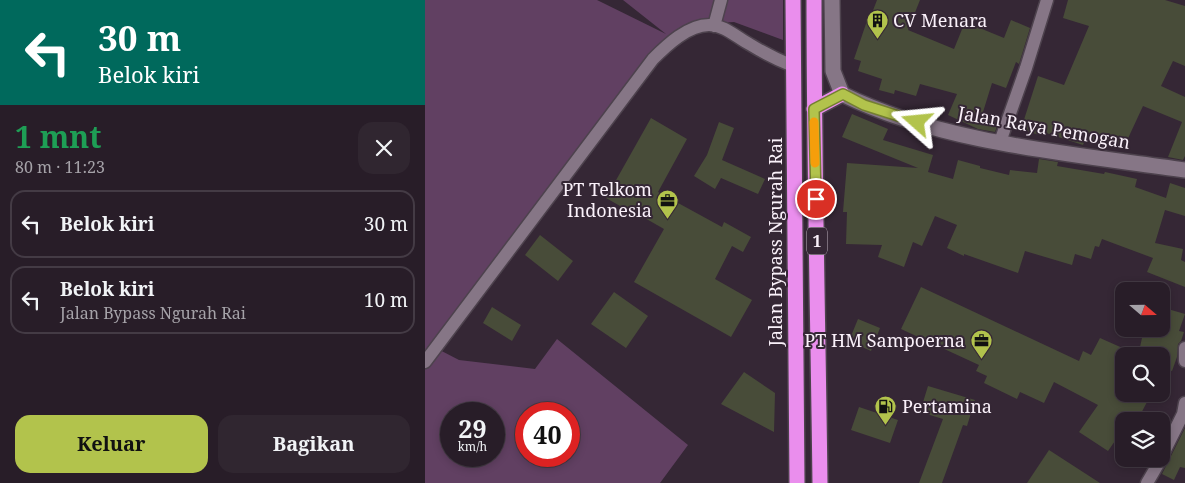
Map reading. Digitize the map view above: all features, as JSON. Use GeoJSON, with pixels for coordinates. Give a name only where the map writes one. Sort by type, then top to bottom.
{"type":"FeatureCollection","features":[{"type":"Feature","properties":{"kind":"highway","name":"Jalan Bypass Ngurah Rai"},"geometry":{"type":"LineString","coordinates":[[793,0],[797,483]]}},
{"type":"Feature","properties":{"kind":"highway","name":"1"},"geometry":{"type":"LineString","coordinates":[[814,0],[820,483]]}},
{"type":"Feature","properties":{"kind":"highway"},"geometry":{"type":"LineString","coordinates":[[814,109],[843,94]]}},
{"type":"Feature","properties":{"kind":"street"},"geometry":{"type":"LineString","coordinates":[[714,26],[721,0]]}},
{"type":"Feature","properties":{"kind":"street"},"geometry":{"type":"LineString","coordinates":[[832,0],[833,71],[843,94]]}},
{"type":"Feature","properties":{"kind":"street"},"geometry":{"type":"LineString","coordinates":[[1000,142],[1047,0]]}},
{"type":"Feature","properties":{"kind":"street"},"geometry":{"type":"LineString","coordinates":[[425,362],[653,58],[667,45],[687,32],[701,26],[714,26],[732,33],[755,48],[793,66]]}},
{"type":"Feature","properties":{"kind":"street","name":"Jalan Raya Pemogan"},"geometry":{"type":"LineString","coordinates":[[843,94],[864,105],[931,126],[1000,142],[1185,170]]}},
{"type":"Feature","properties":{"kind":"street"},"geometry":{"type":"LineString","coordinates":[[1185,348],[1185,361]]}},
{"type":"Feature","properties":{"kind":"street"},"geometry":{"type":"LineString","coordinates":[[1170,440],[1183,414],[1185,403]]}},
{"type":"Feature","properties":{"kind":"street"},"geometry":{"type":"LineString","coordinates":[[1147,483],[1156,467]]}},
{"type":"Feature","properties":{"kind":"shaded area"},"geometry":{"type":"Polygon","coordinates":[[[425,0],[597,0],[666,34],[623,0],[783,0],[783,40],[734,22],[705,24],[669,36],[432,346],[459,360],[535,369],[557,339],[688,445],[660,483],[425,483],[425,0]]]}},
{"type":"Feature","properties":{"kind":"building"},"geometry":{"type":"Polygon","coordinates":[[[877,0],[920,0],[908,30],[954,49],[965,22],[1004,38],[1011,20],[1030,28],[1019,64],[1016,62],[1006,88],[992,83],[983,112],[1000,118],[995,132],[978,129],[948,115],[957,94],[920,84],[916,96],[895,90],[894,94],[879,90],[882,79],[858,71],[861,61],[854,59],[870,12],[872,13],[877,0]]]}},
{"type":"Feature","properties":{"kind":"building"},"geometry":{"type":"Polygon","coordinates":[[[1068,0],[1165,0],[1185,6],[1185,66],[1173,61],[1161,86],[1185,97],[1185,156],[1183,160],[1168,157],[1182,122],[1143,106],[1124,147],[1085,140],[1083,145],[1040,131],[1039,135],[1021,129],[1038,76],[1064,85],[1089,26],[1063,18],[1068,0]]]}},
{"type":"Feature","properties":{"kind":"building"},"geometry":{"type":"Polygon","coordinates":[[[852,114],[888,129],[883,140],[933,155],[928,172],[953,179],[958,160],[1009,175],[1010,170],[1037,173],[1039,159],[1058,162],[1057,166],[1104,174],[1105,172],[1137,179],[1135,187],[1166,198],[1170,183],[1185,188],[1185,216],[1165,210],[1155,243],[1183,249],[1181,260],[1185,262],[1185,287],[1147,272],[1153,258],[1102,239],[1099,247],[1095,246],[1091,259],[1075,254],[1072,265],[1025,251],[1018,273],[964,254],[964,256],[947,248],[957,225],[935,216],[922,246],[913,242],[904,267],[878,257],[882,245],[846,244],[847,212],[843,212],[847,163],[918,168],[842,137],[852,114]]]}},
{"type":"Feature","properties":{"kind":"building"},"geometry":{"type":"Polygon","coordinates":[[[651,118],[687,139],[658,192],[722,227],[724,222],[751,237],[743,252],[732,246],[715,279],[752,300],[731,337],[634,282],[664,229],[606,198],[651,118]]]}},
{"type":"Feature","properties":{"kind":"building"},"geometry":{"type":"Polygon","coordinates":[[[719,122],[734,128],[722,160],[765,179],[758,194],[721,178],[715,189],[694,176],[707,155],[719,122]]]}},
{"type":"Feature","properties":{"kind":"building"},"geometry":{"type":"Polygon","coordinates":[[[540,235],[573,261],[558,281],[525,255],[540,235]]]}},
{"type":"Feature","properties":{"kind":"building"},"geometry":{"type":"Polygon","coordinates":[[[921,287],[1079,361],[1083,351],[1091,355],[1100,338],[1120,347],[1115,347],[1115,402],[1147,402],[1142,412],[1115,412],[1115,441],[1108,451],[1079,432],[1098,405],[1054,382],[1044,403],[1020,392],[1017,399],[984,383],[987,376],[976,371],[979,365],[901,329],[921,287]]]}},
{"type":"Feature","properties":{"kind":"building"},"geometry":{"type":"Polygon","coordinates":[[[614,292],[648,316],[626,348],[591,324],[614,292]]]}},
{"type":"Feature","properties":{"kind":"building"},"geometry":{"type":"Polygon","coordinates":[[[492,307],[521,325],[512,341],[483,323],[492,307]]]}},
{"type":"Feature","properties":{"kind":"building"},"geometry":{"type":"Polygon","coordinates":[[[1170,310],[1185,314],[1179,331],[1184,332],[1178,344],[1177,357],[1172,371],[1170,370],[1170,347],[1140,347],[1142,338],[1170,338],[1170,310]]]}},
{"type":"Feature","properties":{"kind":"building"},"geometry":{"type":"Polygon","coordinates":[[[858,319],[880,328],[871,351],[849,341],[858,319]]]}},
{"type":"Feature","properties":{"kind":"building"},"geometry":{"type":"Polygon","coordinates":[[[744,372],[775,393],[774,432],[721,404],[744,372]]]}},
{"type":"Feature","properties":{"kind":"building"},"geometry":{"type":"Polygon","coordinates":[[[928,386],[975,400],[967,426],[963,425],[942,483],[919,483],[943,419],[920,412],[928,386]]]}},
{"type":"Feature","properties":{"kind":"building"},"geometry":{"type":"Polygon","coordinates":[[[859,407],[898,420],[890,443],[851,430],[859,407]]]}},
{"type":"Feature","properties":{"kind":"building"},"geometry":{"type":"Polygon","coordinates":[[[1185,428],[1185,468],[1180,467],[1174,480],[1162,474],[1166,467],[1170,467],[1170,458],[1185,428]]]}},
{"type":"Feature","properties":{"kind":"building"},"geometry":{"type":"Polygon","coordinates":[[[1049,450],[1100,483],[1027,483],[1049,450]]]}},
{"type":"Feature","properties":{"kind":"slow traffic"},"geometry":{"type":"LineString","coordinates":[[814,122],[815,163]]}},
{"type":"Feature","properties":{"kind":"place","name":"CV Menara"},"geometry":{"type":"Point","coordinates":[877,40]}},
{"type":"Feature","properties":{"kind":"place","name":"PT Telkom Indonesia"},"geometry":{"type":"Point","coordinates":[668,219]}},
{"type":"Feature","properties":{"kind":"place","name":"PT HM Sampoerna"},"geometry":{"type":"Point","coordinates":[981,360]}},
{"type":"Feature","properties":{"kind":"place","name":"Pertamina"},"geometry":{"type":"Point","coordinates":[886,426]}},
{"type":"Feature","properties":{"kind":"route"},"geometry":{"type":"LineString","coordinates":[[816,199],[814,109],[843,94],[864,105],[917,122]]}}]}
